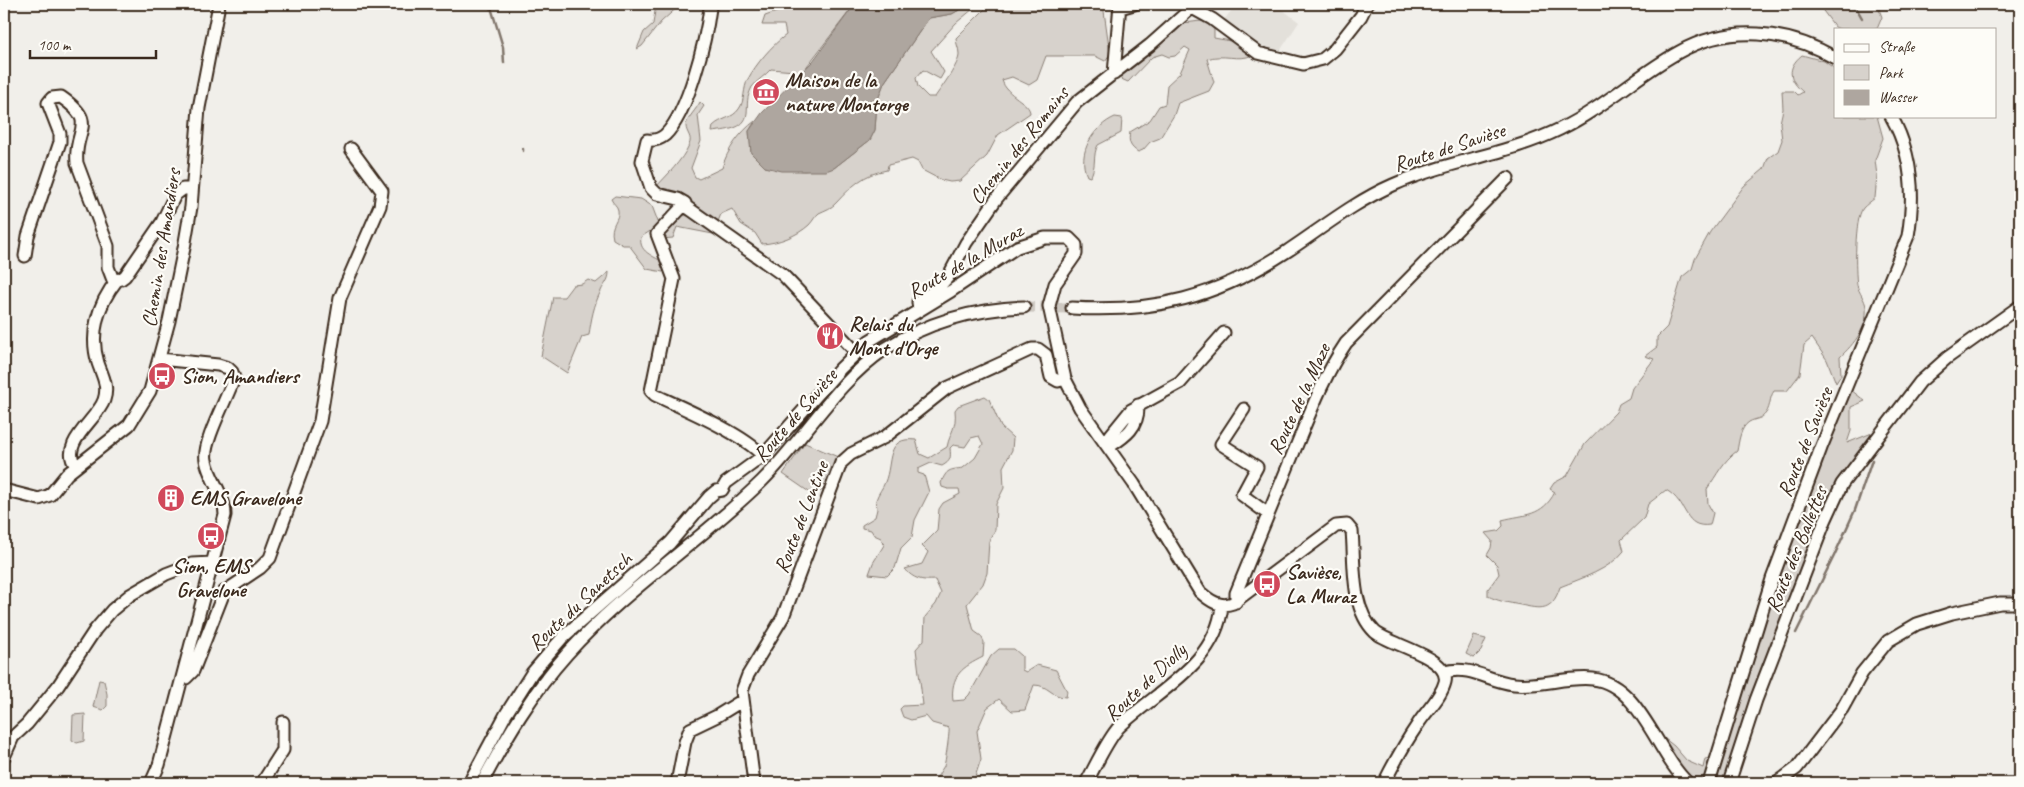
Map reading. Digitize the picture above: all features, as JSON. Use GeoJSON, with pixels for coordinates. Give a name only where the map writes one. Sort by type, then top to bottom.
{"type":"FeatureCollection","features":[{"type":"Feature","properties":{"kind":"street","name":"Chemin des Amandiers"},"geometry":{"type":"LineString","coordinates":[[4,490],[34,498],[46,498],[76,466],[129,425],[148,397],[160,359],[179,277],[192,189],[199,108],[219,4]]}},
{"type":"Feature","properties":{"kind":"street"},"geometry":{"type":"LineString","coordinates":[[1114,74],[1120,6],[1134,4]]}},
{"type":"Feature","properties":{"kind":"street"},"geometry":{"type":"LineString","coordinates":[[1194,6],[1258,53],[1303,64],[1323,59],[1335,49],[1361,16],[1367,4]]}},
{"type":"Feature","properties":{"kind":"street","name":"Chemin des Romains"},"geometry":{"type":"LineString","coordinates":[[919,310],[918,302],[938,288],[948,277],[966,243],[992,206],[1087,92],[1114,74],[1194,6]]}},
{"type":"Feature","properties":{"kind":"street"},"geometry":{"type":"LineString","coordinates":[[710,8],[705,42],[683,104],[665,135],[656,141],[647,140],[642,161],[653,191],[660,195],[678,198],[784,275],[856,352]]}},
{"type":"Feature","properties":{"kind":"street","name":"Route de Savièse"},"geometry":{"type":"LineString","coordinates":[[1072,308],[1154,306],[1212,291],[1267,264],[1379,191],[1417,175],[1538,139],[1558,130],[1598,108],[1681,51],[1713,39],[1743,34],[1776,35],[1812,46],[1834,57]]}},
{"type":"Feature","properties":{"kind":"street"},"geometry":{"type":"LineString","coordinates":[[25,256],[28,236],[60,142],[60,134],[48,103],[52,98],[58,96],[76,109],[83,120],[76,151],[77,163],[108,246],[110,277],[117,280]]}},
{"type":"Feature","properties":{"kind":"street","name":"Route de Savièse"},"geometry":{"type":"LineString","coordinates":[[1709,783],[1772,579],[1821,448],[1908,236],[1912,201],[1910,171],[1901,138],[1892,118]]}},
{"type":"Feature","properties":{"kind":"street"},"geometry":{"type":"LineString","coordinates":[[182,678],[186,678],[193,671],[224,592],[260,568],[270,558],[315,436],[324,402],[340,298],[380,206],[382,191],[351,149]]}},
{"type":"Feature","properties":{"kind":"street","name":"Route de la Maze"},"geometry":{"type":"LineString","coordinates":[[1236,602],[1236,593],[1329,370],[1346,343],[1508,178]]}},
{"type":"Feature","properties":{"kind":"street","name":"Chemin des Amandiers"},"geometry":{"type":"LineString","coordinates":[[76,466],[73,462],[72,450],[81,432],[105,400],[103,374],[93,346],[95,325],[101,306],[117,280],[126,276],[162,222],[175,195],[183,189],[192,189]]}},
{"type":"Feature","properties":{"kind":"street"},"geometry":{"type":"LineString","coordinates":[[684,204],[657,234],[674,279],[650,388],[655,396],[724,430],[754,447],[763,456]]}},
{"type":"Feature","properties":{"kind":"street","name":"Route de la Muraz"},"geometry":{"type":"LineString","coordinates":[[722,490],[726,483],[763,456],[856,352],[880,333],[1017,247],[1041,239],[1068,238],[1075,243],[1077,251],[1054,284],[1049,306],[1065,379],[1080,408],[1143,498],[1193,582],[1208,600],[1222,606]]}},
{"type":"Feature","properties":{"kind":"street","name":"Route des Ballettes"},"geometry":{"type":"LineString","coordinates":[[1729,783],[1756,700],[1825,521],[1842,484],[1920,382],[1946,358],[2020,306]]}},
{"type":"Feature","properties":{"kind":"street","name":"Route de Savièse"},"geometry":{"type":"LineString","coordinates":[[482,783],[523,711],[568,652],[615,607],[736,505],[770,472],[845,384],[887,349],[919,331],[951,318],[984,310],[1024,307]]}},
{"type":"Feature","properties":{"kind":"street"},"geometry":{"type":"LineString","coordinates":[[1107,445],[1125,416],[1138,405],[1180,383],[1224,333]]}},
{"type":"Feature","properties":{"kind":"street","name":"Route de Lentine"},"geometry":{"type":"LineString","coordinates":[[754,783],[743,700],[746,681],[783,617],[824,510],[837,470],[846,458],[885,438],[947,388],[1032,349],[1038,349],[1046,355],[1051,376],[1058,381],[1065,379]]}},
{"type":"Feature","properties":{"kind":"street"},"geometry":{"type":"LineString","coordinates":[[151,783],[159,765],[225,507],[210,475],[205,453],[234,378],[228,368],[218,365],[160,359]]}},
{"type":"Feature","properties":{"kind":"street"},"geometry":{"type":"LineString","coordinates":[[1244,409],[1221,444],[1257,467],[1242,495],[1268,514]]}},
{"type":"Feature","properties":{"kind":"street"},"geometry":{"type":"LineString","coordinates":[[722,490],[736,505]]}},
{"type":"Feature","properties":{"kind":"street","name":"Route du Sanetsch"},"geometry":{"type":"LineString","coordinates":[[468,783],[506,714],[532,673],[563,637],[663,549],[709,496],[716,491],[722,490]]}},
{"type":"Feature","properties":{"kind":"street"},"geometry":{"type":"LineString","coordinates":[[1222,606],[1236,602],[1336,526],[1347,525],[1352,531],[1359,602],[1367,623],[1386,639],[1437,663],[1444,672],[1445,682],[1441,691],[1418,723],[1384,783]]}},
{"type":"Feature","properties":{"kind":"street"},"geometry":{"type":"LineString","coordinates":[[4,756],[13,737],[27,724],[58,686],[95,630],[112,610],[130,595],[166,574],[192,564],[212,563]]}},
{"type":"Feature","properties":{"kind":"street"},"geometry":{"type":"LineString","coordinates":[[1776,783],[1798,768],[1842,709],[1862,673],[1888,641],[1917,624],[1952,613],[2000,603],[2020,603]]}},
{"type":"Feature","properties":{"kind":"street","name":"Route de Diolly"},"geometry":{"type":"LineString","coordinates":[[1086,783],[1118,729],[1188,670],[1211,644],[1221,622],[1222,606]]}},
{"type":"Feature","properties":{"kind":"street"},"geometry":{"type":"LineString","coordinates":[[1444,672],[1470,670],[1514,684],[1582,678],[1602,680],[1620,690],[1634,706],[1674,766],[1688,783]]}},
{"type":"Feature","properties":{"kind":"street"},"geometry":{"type":"LineString","coordinates":[[677,783],[685,742],[690,729],[717,716],[743,700]]}},
{"type":"Feature","properties":{"kind":"street"},"geometry":{"type":"LineString","coordinates":[[262,783],[282,750],[283,722]]}},
{"type":"Feature","properties":{"kind":"shaded area"},"geometry":{"type":"Polygon","coordinates":[[[1237,4],[1275,4],[1299,22],[1280,51],[1267,49],[1223,21],[1237,4]]]}},
{"type":"Feature","properties":{"kind":"green space"},"geometry":{"type":"Polygon","coordinates":[[[664,4],[681,4],[661,22],[642,46],[637,49],[644,32],[653,24],[655,11],[664,4]]]}},
{"type":"Feature","properties":{"kind":"green space"},"geometry":{"type":"Polygon","coordinates":[[[787,4],[855,4],[804,70],[798,75],[794,71],[771,69],[752,87],[743,123],[728,130],[712,132],[713,126],[733,115],[739,109],[746,83],[751,73],[770,49],[786,35],[784,25],[762,25],[765,16],[785,9],[787,4]]]}},
{"type":"Feature","properties":{"kind":"green space"},"geometry":{"type":"Polygon","coordinates":[[[970,4],[979,4],[956,23],[931,51],[944,72],[940,79],[923,70],[916,78],[918,87],[928,97],[935,97],[957,63],[959,54],[956,38],[990,4],[1103,4],[1110,54],[1105,61],[1095,56],[1046,56],[1037,80],[1029,85],[1012,77],[1002,80],[1004,86],[1026,105],[1030,113],[998,135],[987,156],[960,181],[950,182],[941,180],[922,170],[918,162],[912,159],[888,165],[887,170],[871,174],[847,191],[834,205],[819,213],[809,225],[799,232],[781,240],[762,244],[755,233],[741,224],[732,209],[721,214],[713,234],[677,227],[673,238],[662,239],[655,228],[641,237],[641,243],[645,251],[668,266],[663,272],[647,269],[629,245],[623,245],[613,239],[612,230],[618,217],[617,208],[611,199],[615,196],[641,199],[652,206],[660,227],[679,216],[692,217],[696,214],[655,188],[674,168],[686,151],[690,137],[686,123],[700,102],[704,106],[698,115],[701,141],[691,168],[695,177],[699,179],[722,168],[735,142],[744,130],[755,121],[749,131],[751,153],[765,167],[804,171],[834,168],[870,140],[875,130],[877,102],[884,83],[929,18],[952,14],[970,4]]]}},
{"type":"Feature","properties":{"kind":"green space"},"geometry":{"type":"Polygon","coordinates":[[[1818,4],[1877,4],[1882,17],[1877,28],[1835,27],[1818,4]]]}},
{"type":"Feature","properties":{"kind":"green space"},"geometry":{"type":"Polygon","coordinates":[[[1209,20],[1214,24],[1214,38],[1247,44],[1252,55],[1242,58],[1213,57],[1207,59],[1214,82],[1209,91],[1178,103],[1174,115],[1160,138],[1150,142],[1143,150],[1138,152],[1130,144],[1130,132],[1150,120],[1159,106],[1165,104],[1167,85],[1180,73],[1190,50],[1185,47],[1175,56],[1169,57],[1162,54],[1152,57],[1128,82],[1119,78],[1144,53],[1175,33],[1184,23],[1209,20]]]}},
{"type":"Feature","properties":{"kind":"green space"},"geometry":{"type":"Polygon","coordinates":[[[1802,55],[1824,61],[1834,68],[1834,118],[1878,118],[1883,138],[1875,160],[1877,176],[1875,198],[1863,208],[1858,223],[1857,285],[1866,307],[1865,321],[1859,335],[1840,357],[1841,375],[1836,383],[1827,360],[1812,338],[1804,345],[1800,374],[1787,391],[1774,391],[1768,410],[1764,415],[1746,425],[1740,435],[1737,451],[1724,464],[1707,489],[1708,504],[1713,513],[1710,525],[1695,523],[1673,495],[1666,490],[1648,504],[1644,518],[1621,540],[1624,551],[1618,558],[1595,573],[1560,587],[1548,606],[1530,607],[1488,596],[1488,589],[1499,574],[1497,565],[1487,555],[1492,541],[1485,533],[1498,531],[1503,526],[1502,520],[1532,513],[1544,506],[1555,492],[1550,489],[1554,483],[1567,476],[1585,444],[1616,412],[1619,404],[1629,398],[1632,388],[1654,359],[1645,356],[1657,347],[1657,337],[1667,327],[1682,277],[1692,269],[1695,259],[1710,232],[1744,186],[1764,169],[1768,158],[1778,151],[1782,140],[1780,123],[1783,109],[1782,91],[1794,91],[1798,95],[1803,92],[1795,83],[1791,74],[1793,65],[1802,55]]]}},
{"type":"Feature","properties":{"kind":"green space"},"geometry":{"type":"Polygon","coordinates":[[[1115,117],[1122,118],[1121,133],[1098,145],[1092,173],[1090,177],[1087,176],[1084,158],[1089,141],[1100,127],[1115,117]]]}},
{"type":"Feature","properties":{"kind":"green space"},"geometry":{"type":"Polygon","coordinates":[[[609,272],[595,307],[589,335],[582,337],[567,373],[541,356],[553,297],[564,297],[573,285],[582,284],[588,280],[596,283],[609,272]]]}},
{"type":"Feature","properties":{"kind":"green space"},"geometry":{"type":"Polygon","coordinates":[[[1851,390],[1865,401],[1851,407],[1851,431],[1847,443],[1872,433],[1840,482],[1726,778],[1723,783],[1714,783],[1769,605],[1809,495],[1851,390]]]}},
{"type":"Feature","properties":{"kind":"green space"},"geometry":{"type":"Polygon","coordinates":[[[985,396],[989,399],[1001,427],[1013,438],[1012,450],[1003,467],[1004,488],[996,504],[995,530],[989,541],[987,573],[983,584],[967,604],[974,631],[981,636],[984,642],[983,657],[969,664],[959,673],[954,685],[953,701],[964,700],[969,695],[991,656],[999,649],[1014,649],[1022,656],[1022,670],[1026,672],[1037,665],[1056,670],[1067,691],[1066,697],[1034,685],[1025,710],[1012,711],[999,699],[987,708],[977,731],[981,759],[973,783],[934,783],[944,766],[949,728],[932,723],[926,716],[911,720],[903,717],[900,709],[903,706],[923,705],[916,649],[924,640],[925,617],[936,604],[941,593],[935,580],[918,579],[905,569],[922,564],[928,552],[922,546],[937,531],[939,509],[943,503],[960,494],[959,489],[942,487],[941,483],[949,471],[963,468],[975,458],[983,444],[979,436],[971,438],[965,447],[953,445],[950,448],[950,459],[942,466],[931,463],[918,469],[918,473],[924,475],[929,492],[915,520],[912,537],[901,548],[895,568],[887,576],[869,574],[873,563],[884,545],[881,538],[874,535],[871,530],[862,528],[862,525],[875,517],[877,509],[876,500],[885,482],[892,452],[899,442],[916,440],[920,454],[929,458],[947,447],[954,426],[955,410],[958,406],[985,396]]]}},
{"type":"Feature","properties":{"kind":"green space"},"geometry":{"type":"Polygon","coordinates":[[[805,443],[838,457],[823,490],[812,494],[783,474],[805,443]]]}},
{"type":"Feature","properties":{"kind":"green space"},"geometry":{"type":"Polygon","coordinates":[[[1474,636],[1486,639],[1481,651],[1474,658],[1466,654],[1474,636]]]}},
{"type":"Feature","properties":{"kind":"green space"},"geometry":{"type":"Polygon","coordinates":[[[99,680],[104,681],[107,694],[107,706],[103,710],[93,707],[99,680]]]}},
{"type":"Feature","properties":{"kind":"green space"},"geometry":{"type":"Polygon","coordinates":[[[85,714],[84,741],[77,743],[72,740],[73,715],[85,714]]]}},
{"type":"Feature","properties":{"kind":"green space"},"geometry":{"type":"Polygon","coordinates":[[[1655,731],[1674,746],[1687,761],[1703,768],[1705,759],[1711,758],[1704,783],[1696,781],[1682,771],[1655,731]]]}},
{"type":"Feature","properties":{"kind":"water"},"geometry":{"type":"Polygon","coordinates":[[[855,4],[970,4],[952,14],[929,18],[884,83],[877,102],[875,130],[870,140],[834,168],[826,171],[782,171],[765,167],[751,153],[749,131],[762,113],[813,61],[855,4]]]}},
{"type":"Feature","properties":{"kind":"waterway"},"geometry":{"type":"LineString","coordinates":[[490,4],[503,47],[504,63]]}},
{"type":"Feature","properties":{"kind":"waterway"},"geometry":{"type":"LineString","coordinates":[[1854,4],[1862,18]]}},
{"type":"Feature","properties":{"kind":"waterway"},"geometry":{"type":"LineString","coordinates":[[1796,633],[1855,510],[1872,460]]}},
{"type":"Feature","properties":{"kind":"tunnel"},"geometry":{"type":"LineString","coordinates":[[1024,307],[1072,308]]}},
{"type":"Feature","properties":{"kind":"place","name":"Maison de la nature Montorge"},"geometry":{"type":"Point","coordinates":[766,92]}},
{"type":"Feature","properties":{"kind":"place","name":"Relais du Mont d'Orge"},"geometry":{"type":"Point","coordinates":[830,336]}},
{"type":"Feature","properties":{"kind":"place","name":"Sion, Amandiers"},"geometry":{"type":"Point","coordinates":[162,376]}},
{"type":"Feature","properties":{"kind":"place","name":"EMS Gravelone"},"geometry":{"type":"Point","coordinates":[171,498]}},
{"type":"Feature","properties":{"kind":"place","name":"Sion, EMS Gravelone"},"geometry":{"type":"Point","coordinates":[211,536]}},
{"type":"Feature","properties":{"kind":"place","name":"Savièse, La Muraz"},"geometry":{"type":"Point","coordinates":[1267,584]}}]}
